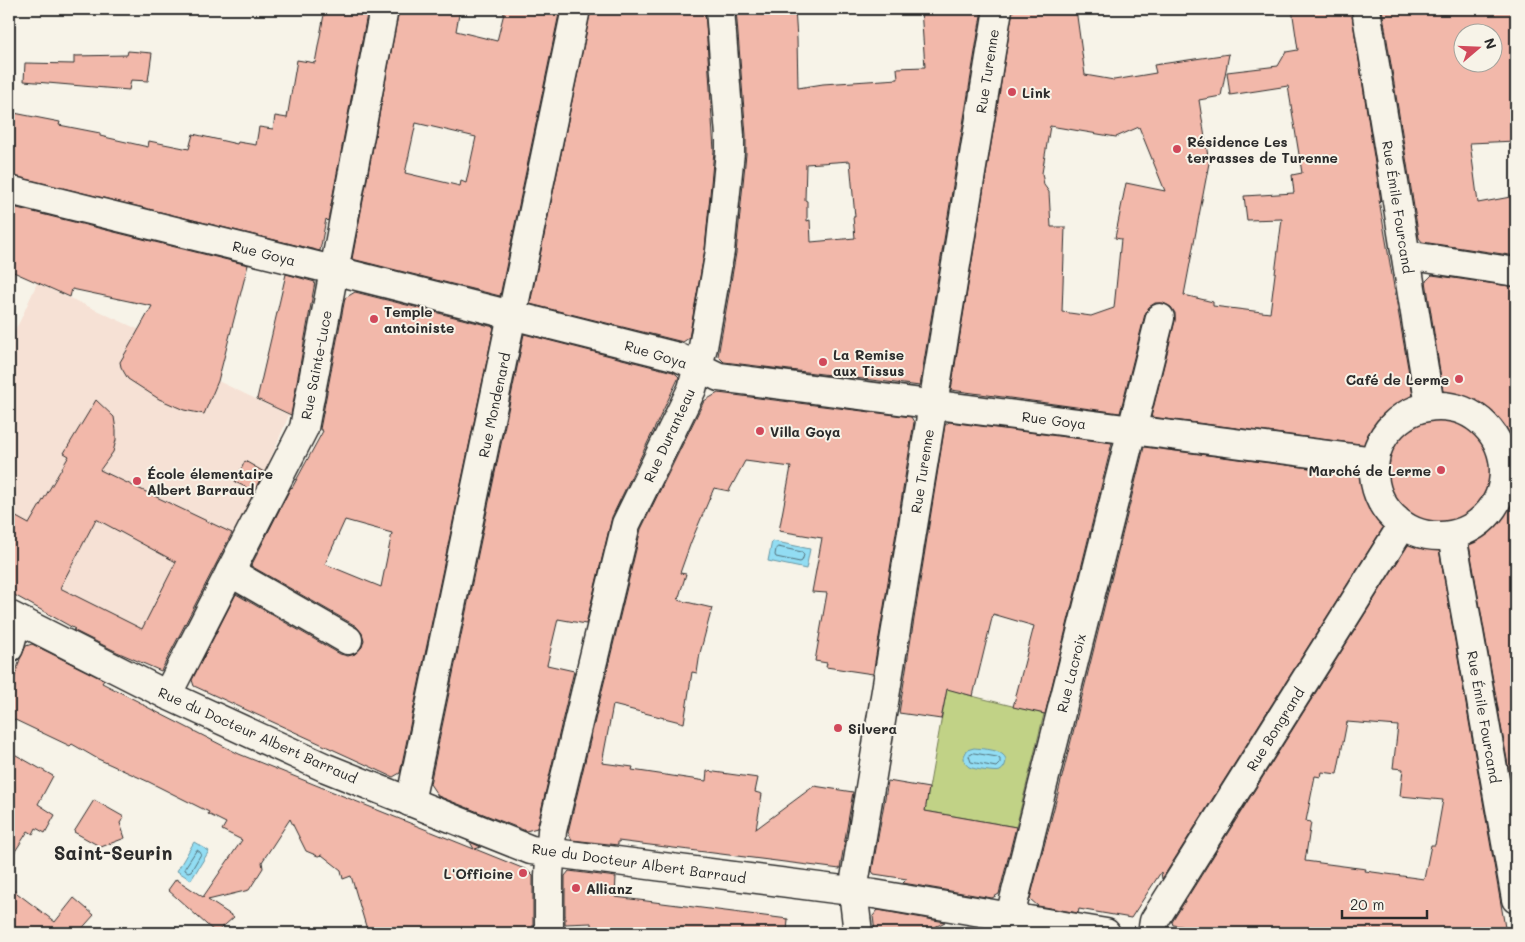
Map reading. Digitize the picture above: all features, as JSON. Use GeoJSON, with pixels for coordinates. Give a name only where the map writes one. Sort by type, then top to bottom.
{"type":"FeatureCollection","features":[{"type":"Feature","properties":{"kind":"street","name":"Rue Sainte-Luce"},"geometry":{"type":"LineString","coordinates":[[167,694],[304,428],[384,9]]}},
{"type":"Feature","properties":{"kind":"street","name":"Rue Mondenard"},"geometry":{"type":"LineString","coordinates":[[410,802],[576,9]]}},
{"type":"Feature","properties":{"kind":"street","name":"Rue Duranteau"},"geometry":{"type":"LineString","coordinates":[[550,933],[549,876],[552,831],[626,524],[692,389],[703,347],[720,251],[730,152],[720,9]]}},
{"type":"Feature","properties":{"kind":"street","name":"Rue Turenne"},"geometry":{"type":"LineString","coordinates":[[858,933],[854,891],[998,9]]}},
{"type":"Feature","properties":{"kind":"street","name":"Rue Émile Fourcand"},"geometry":{"type":"LineString","coordinates":[[1366,9],[1430,406]]}},
{"type":"Feature","properties":{"kind":"street","name":"Rue Goya"},"geometry":{"type":"LineString","coordinates":[[9,190],[678,357],[719,377],[1374,461]]}},
{"type":"Feature","properties":{"kind":"street"},"geometry":{"type":"LineString","coordinates":[[1406,255],[1516,272]]}},
{"type":"Feature","properties":{"kind":"street","name":"Rue Lacroix"},"geometry":{"type":"LineString","coordinates":[[1010,916],[1160,318]]}},
{"type":"Feature","properties":{"kind":"street"},"geometry":{"type":"LineString","coordinates":[[1430,406],[1450,406],[1470,413],[1486,425],[1498,441],[1504,460],[1504,481],[1499,500],[1487,517],[1471,529],[1452,536],[1426,536],[1402,526],[1389,513],[1379,498],[1374,480],[1374,461],[1381,441],[1393,424],[1410,412],[1430,406]]}},
{"type":"Feature","properties":{"kind":"street","name":"Rue Bongrand"},"geometry":{"type":"LineString","coordinates":[[1152,933],[1154,921],[1402,526]]}},
{"type":"Feature","properties":{"kind":"street","name":"Rue Émile Fourcand"},"geometry":{"type":"LineString","coordinates":[[1452,536],[1516,899]]}},
{"type":"Feature","properties":{"kind":"street"},"geometry":{"type":"LineString","coordinates":[[230,572],[348,640]]}},
{"type":"Feature","properties":{"kind":"street"},"geometry":{"type":"LineString","coordinates":[[9,648],[13,618]]}},
{"type":"Feature","properties":{"kind":"street","name":"Rue du Docteur Albert Barraud"},"geometry":{"type":"LineString","coordinates":[[13,618],[167,694],[326,768],[531,850],[854,891],[1106,933]]}},
{"type":"Feature","properties":{"kind":"shaded area","name":"École élementaire Albert Barraud"},"geometry":{"type":"Polygon","coordinates":[[[37,283],[155,337],[195,370],[289,415],[265,472],[162,669],[9,592],[9,340],[37,283]]]}},
{"type":"Feature","properties":{"kind":"green space"},"geometry":{"type":"Polygon","coordinates":[[[947,688],[1044,714],[1016,827],[925,811],[947,688]]]}},
{"type":"Feature","properties":{"kind":"water"},"geometry":{"type":"Polygon","coordinates":[[[772,541],[810,549],[806,569],[768,561],[772,541]]]}},
{"type":"Feature","properties":{"kind":"water"},"geometry":{"type":"Polygon","coordinates":[[[974,748],[993,750],[1004,756],[1006,760],[1004,768],[1000,771],[994,771],[969,767],[965,762],[964,756],[967,750],[974,748]]]}},
{"type":"Feature","properties":{"kind":"water"},"geometry":{"type":"Polygon","coordinates":[[[194,842],[209,851],[191,880],[177,871],[194,842]]]}},
{"type":"Feature","properties":{"kind":"building"},"geometry":{"type":"Polygon","coordinates":[[[325,9],[368,9],[328,221],[326,219],[320,251],[9,175],[9,112],[60,122],[59,125],[100,133],[100,136],[148,147],[149,141],[189,149],[193,134],[237,144],[238,142],[256,145],[259,127],[273,129],[275,116],[287,118],[297,60],[315,63],[325,9]]]}},
{"type":"Feature","properties":{"kind":"building"},"geometry":{"type":"Polygon","coordinates":[[[399,9],[460,9],[456,31],[497,41],[505,9],[560,9],[500,296],[352,259],[399,9]],[[416,123],[405,173],[460,186],[461,181],[466,183],[476,137],[416,123]]]}},
{"type":"Feature","properties":{"kind":"building"},"geometry":{"type":"Polygon","coordinates":[[[591,9],[705,9],[714,151],[705,249],[689,338],[683,342],[530,304],[591,9]]]}},
{"type":"Feature","properties":{"kind":"building"},"geometry":{"type":"Polygon","coordinates":[[[736,9],[795,9],[798,88],[823,84],[898,79],[897,68],[925,67],[921,9],[982,9],[920,386],[724,362],[718,356],[736,253],[746,154],[736,9]],[[850,161],[806,164],[805,200],[807,201],[807,221],[810,220],[811,242],[855,238],[853,217],[855,217],[850,161]]]}},
{"type":"Feature","properties":{"kind":"building"},"geometry":{"type":"Polygon","coordinates":[[[1013,9],[1076,9],[1085,75],[1114,80],[1156,73],[1154,65],[1229,54],[1221,96],[1199,100],[1209,163],[1184,295],[1213,302],[1213,306],[1270,313],[1282,219],[1247,220],[1244,196],[1294,193],[1292,175],[1302,173],[1288,86],[1230,95],[1227,72],[1278,66],[1286,52],[1298,50],[1292,9],[1351,9],[1381,202],[1379,200],[1415,408],[1418,416],[1425,421],[1433,421],[1444,412],[1445,404],[1426,281],[1432,275],[1516,287],[1515,805],[1467,533],[1464,526],[1458,522],[1450,521],[1442,524],[1438,530],[1437,538],[1506,933],[1229,933],[1173,925],[1172,922],[1415,534],[1418,527],[1416,519],[1411,513],[1403,510],[1395,512],[1389,518],[1162,879],[1161,872],[1131,918],[1079,909],[1078,913],[1038,906],[1030,899],[1144,447],[1372,476],[1380,476],[1386,471],[1390,462],[1384,449],[1376,446],[1151,417],[1175,321],[1175,313],[1171,307],[1163,303],[1155,303],[1149,307],[1145,314],[1120,413],[951,390],[1013,9]],[[1050,126],[1042,173],[1044,185],[1049,192],[1051,227],[1065,227],[1062,312],[1091,316],[1114,308],[1121,239],[1115,238],[1126,183],[1165,191],[1139,127],[1116,137],[1050,126]],[[1347,722],[1337,774],[1322,772],[1321,777],[1315,776],[1306,821],[1311,822],[1305,861],[1424,879],[1431,845],[1435,845],[1443,800],[1400,796],[1403,769],[1393,768],[1398,726],[1347,722]]]}},
{"type":"Feature","properties":{"kind":"building"},"geometry":{"type":"Polygon","coordinates":[[[1382,9],[1438,9],[1439,14],[1516,11],[1516,141],[1470,143],[1478,203],[1516,196],[1516,256],[1422,242],[1419,238],[1382,9]]]}},
{"type":"Feature","properties":{"kind":"building"},"geometry":{"type":"Polygon","coordinates":[[[128,51],[152,53],[148,81],[131,80],[129,90],[24,81],[25,63],[74,64],[74,56],[127,55],[128,51]]]}},
{"type":"Feature","properties":{"kind":"building"},"geometry":{"type":"Polygon","coordinates":[[[9,206],[248,265],[218,381],[204,414],[184,410],[159,399],[128,379],[121,367],[120,362],[152,306],[72,289],[70,297],[9,270],[9,206]]]}},
{"type":"Feature","properties":{"kind":"building"},"geometry":{"type":"Polygon","coordinates":[[[286,274],[315,282],[291,415],[257,399],[286,274]]]}},
{"type":"Feature","properties":{"kind":"building"},"geometry":{"type":"Polygon","coordinates":[[[355,292],[494,327],[400,773],[393,777],[194,686],[192,680],[236,594],[340,654],[348,656],[355,654],[362,647],[364,640],[362,633],[356,626],[251,566],[291,487],[323,431],[320,429],[345,298],[355,292]],[[345,520],[325,564],[381,587],[392,533],[345,520]]]}},
{"type":"Feature","properties":{"kind":"building"},"geometry":{"type":"Polygon","coordinates":[[[524,334],[673,372],[679,377],[612,517],[586,624],[558,619],[547,665],[574,671],[537,828],[526,831],[438,796],[430,784],[524,334]]]}},
{"type":"Feature","properties":{"kind":"building"},"geometry":{"type":"Polygon","coordinates":[[[718,393],[911,417],[914,422],[873,674],[826,667],[827,663],[815,661],[827,593],[812,592],[822,538],[779,531],[791,467],[745,461],[729,491],[714,488],[680,573],[686,574],[678,600],[712,608],[700,653],[697,673],[692,672],[684,723],[613,705],[602,763],[633,767],[632,770],[706,781],[707,771],[758,778],[755,792],[762,794],[756,829],[814,786],[853,792],[840,869],[618,841],[618,845],[572,840],[568,832],[641,529],[704,401],[718,393]]]}},
{"type":"Feature","properties":{"kind":"building"},"geometry":{"type":"Polygon","coordinates":[[[96,400],[114,417],[116,430],[113,452],[100,470],[232,533],[161,671],[73,630],[75,629],[9,592],[9,513],[29,524],[69,456],[64,453],[96,400]],[[96,519],[60,588],[142,629],[176,562],[96,519]]]}},
{"type":"Feature","properties":{"kind":"building"},"geometry":{"type":"Polygon","coordinates":[[[949,422],[1112,443],[1045,714],[1013,707],[1034,626],[993,614],[973,696],[947,689],[941,719],[899,713],[945,425],[949,422]]]}},
{"type":"Feature","properties":{"kind":"building"},"geometry":{"type":"Polygon","coordinates":[[[245,461],[264,472],[254,491],[235,482],[245,461]]]}},
{"type":"Feature","properties":{"kind":"building"},"geometry":{"type":"Polygon","coordinates":[[[32,644],[104,680],[102,683],[239,754],[474,849],[470,842],[481,847],[475,849],[527,870],[533,876],[533,933],[368,933],[351,876],[343,879],[341,870],[322,855],[318,856],[306,851],[290,819],[262,862],[263,868],[249,890],[208,900],[234,917],[216,933],[168,890],[176,879],[203,897],[242,840],[222,830],[226,823],[208,814],[209,812],[98,759],[72,744],[70,746],[9,717],[9,695],[20,659],[26,646],[32,644]]]}},
{"type":"Feature","properties":{"kind":"building"},"geometry":{"type":"Polygon","coordinates":[[[9,751],[53,776],[38,804],[55,815],[45,833],[36,828],[33,834],[28,831],[9,861],[9,751]]]}},
{"type":"Feature","properties":{"kind":"building"},"geometry":{"type":"Polygon","coordinates":[[[888,781],[929,788],[925,811],[1016,827],[999,894],[992,898],[903,883],[907,879],[874,874],[872,871],[888,781]]]}},
{"type":"Feature","properties":{"kind":"building"},"geometry":{"type":"Polygon","coordinates":[[[94,800],[124,817],[120,823],[125,838],[101,847],[74,832],[94,800]]]}},
{"type":"Feature","properties":{"kind":"building"},"geometry":{"type":"Polygon","coordinates":[[[569,871],[616,877],[615,897],[788,919],[787,933],[591,933],[591,923],[565,924],[565,876],[569,871]]]}},
{"type":"Feature","properties":{"kind":"building"},"geometry":{"type":"Polygon","coordinates":[[[9,887],[55,922],[74,898],[94,915],[78,933],[9,933],[9,887]]]}},
{"type":"Feature","properties":{"kind":"building"},"geometry":{"type":"Polygon","coordinates":[[[878,910],[945,922],[923,933],[875,933],[873,916],[878,910]]]}},
{"type":"Feature","properties":{"kind":"place","name":"Link"},"geometry":{"type":"Point","coordinates":[1012,92]}},
{"type":"Feature","properties":{"kind":"place","name":"Résidence Les terrasses de Turenne"},"geometry":{"type":"Point","coordinates":[1177,149]}},
{"type":"Feature","properties":{"kind":"place","name":"Temple antoiniste"},"geometry":{"type":"Point","coordinates":[374,319]}},
{"type":"Feature","properties":{"kind":"place","name":"La Remise aux Tissus"},"geometry":{"type":"Point","coordinates":[823,362]}},
{"type":"Feature","properties":{"kind":"place","name":"Café de Lerme"},"geometry":{"type":"Point","coordinates":[1459,379]}},
{"type":"Feature","properties":{"kind":"place","name":"Villa Goya"},"geometry":{"type":"Point","coordinates":[760,431]}},
{"type":"Feature","properties":{"kind":"place","name":"Marché de Lerme"},"geometry":{"type":"Point","coordinates":[1441,470]}},
{"type":"Feature","properties":{"kind":"place","name":"École élementaire Albert Barraud"},"geometry":{"type":"Point","coordinates":[137,481]}},
{"type":"Feature","properties":{"kind":"place","name":"Silvera"},"geometry":{"type":"Point","coordinates":[838,728]}},
{"type":"Feature","properties":{"kind":"place","name":"L'Officine"},"geometry":{"type":"Point","coordinates":[523,873]}},
{"type":"Feature","properties":{"kind":"place","name":"Allianz"},"geometry":{"type":"Point","coordinates":[576,888]}},
{"type":"Feature","properties":{"kind":"district","name":"Saint-Seurin"},"geometry":{"type":"Point","coordinates":[113,852]}}]}
